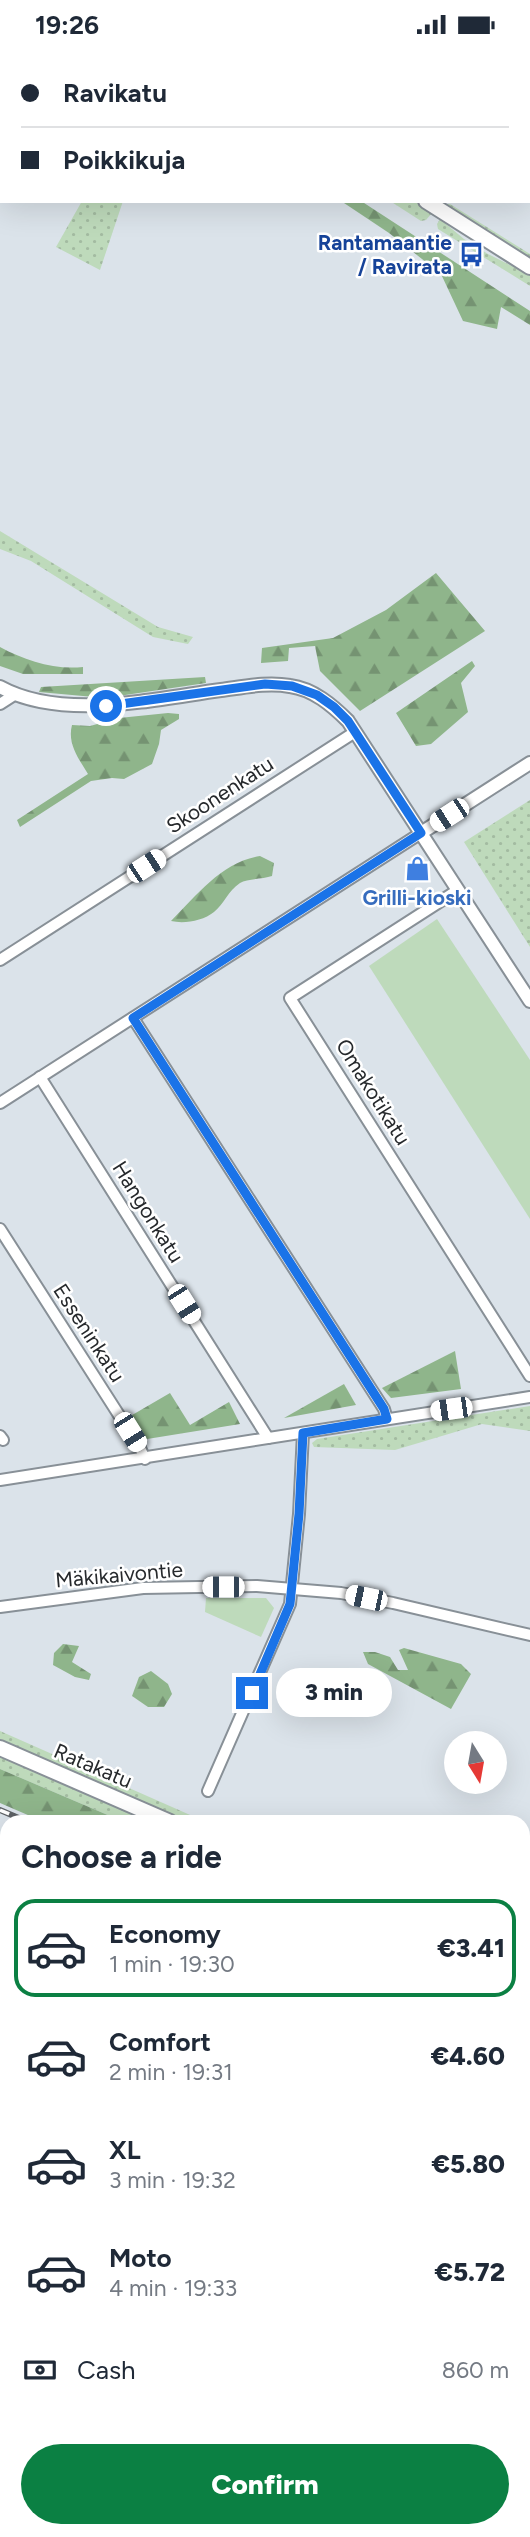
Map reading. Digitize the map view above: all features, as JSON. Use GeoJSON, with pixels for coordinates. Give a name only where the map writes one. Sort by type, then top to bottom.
{"type":"FeatureCollection","features":[{"type":"Feature","properties":{"kind":"main road"},"geometry":{"type":"LineString","coordinates":[[429,203],[530,267]]}},
{"type":"Feature","properties":{"kind":"main road","name":"Ratakatu"},"geometry":{"type":"LineString","coordinates":[[0,1748],[154,1815]]}},
{"type":"Feature","properties":{"kind":"street"},"geometry":{"type":"LineString","coordinates":[[0,687],[14,695],[64,704],[106,706],[265,684],[292,686],[317,695],[334,707],[355,732],[530,1001]]}},
{"type":"Feature","properties":{"kind":"street"},"geometry":{"type":"LineString","coordinates":[[0,704],[14,695]]}},
{"type":"Feature","properties":{"kind":"street","name":"Skoonenkatu"},"geometry":{"type":"LineString","coordinates":[[0,960],[355,732]]}},
{"type":"Feature","properties":{"kind":"street"},"geometry":{"type":"LineString","coordinates":[[0,1103],[530,763]]}},
{"type":"Feature","properties":{"kind":"street","name":"Omakotikatu"},"geometry":{"type":"LineString","coordinates":[[458,890],[290,998],[530,1376]]}},
{"type":"Feature","properties":{"kind":"street"},"geometry":{"type":"LineString","coordinates":[[133,1018],[384,1409],[387,1419]]}},
{"type":"Feature","properties":{"kind":"street","name":"Hangonkatu"},"geometry":{"type":"LineString","coordinates":[[40,1077],[268,1438]]}},
{"type":"Feature","properties":{"kind":"street","name":"Esseninkatu"},"geometry":{"type":"LineString","coordinates":[[0,1229],[134,1437],[145,1459]]}},
{"type":"Feature","properties":{"kind":"street"},"geometry":{"type":"LineString","coordinates":[[0,1480],[530,1397]]}},
{"type":"Feature","properties":{"kind":"street"},"geometry":{"type":"LineString","coordinates":[[208,1791],[290,1604],[299,1514],[303,1433]]}},
{"type":"Feature","properties":{"kind":"street","name":"Mäkikaivontie"},"geometry":{"type":"LineString","coordinates":[[0,1607],[142,1588],[257,1586],[341,1593],[530,1635]]}},
{"type":"Feature","properties":{"kind":"green space"},"geometry":{"type":"Polygon","coordinates":[[[81,203],[122,203],[100,270],[56,247],[81,203]]]}},
{"type":"Feature","properties":{"kind":"green space"},"geometry":{"type":"Polygon","coordinates":[[[344,203],[364,203],[530,311],[530,325],[501,307],[497,329],[463,321],[441,274],[389,233],[344,203]]]}},
{"type":"Feature","properties":{"kind":"green space"},"geometry":{"type":"Polygon","coordinates":[[[393,203],[417,203],[432,213],[426,220],[421,221],[393,203]]]}},
{"type":"Feature","properties":{"kind":"green space"},"geometry":{"type":"Polygon","coordinates":[[[446,204],[530,254],[530,258],[446,204]]]}},
{"type":"Feature","properties":{"kind":"green space"},"geometry":{"type":"Polygon","coordinates":[[[440,219],[488,254],[530,275],[530,286],[438,229],[440,219]]]}},
{"type":"Feature","properties":{"kind":"green space"},"geometry":{"type":"Polygon","coordinates":[[[0,531],[158,627],[193,637],[188,644],[153,637],[31,561],[0,549],[0,531]]]}},
{"type":"Feature","properties":{"kind":"green space"},"geometry":{"type":"Polygon","coordinates":[[[436,573],[485,631],[360,711],[320,671],[315,646],[289,648],[288,661],[261,663],[262,648],[333,638],[386,610],[436,573]]]}},
{"type":"Feature","properties":{"kind":"green space"},"geometry":{"type":"Polygon","coordinates":[[[0,647],[40,663],[83,667],[83,674],[23,674],[0,666],[0,647]]]}},
{"type":"Feature","properties":{"kind":"green space"},"geometry":{"type":"Polygon","coordinates":[[[472,661],[475,666],[461,683],[468,712],[431,744],[416,746],[396,713],[472,661]]]}},
{"type":"Feature","properties":{"kind":"green space"},"geometry":{"type":"Polygon","coordinates":[[[205,677],[206,683],[105,698],[39,692],[41,687],[205,677]]]}},
{"type":"Feature","properties":{"kind":"green space"},"geometry":{"type":"Polygon","coordinates":[[[179,714],[179,719],[161,730],[152,764],[124,779],[91,781],[20,827],[17,820],[88,774],[72,745],[72,725],[90,726],[119,718],[179,714]]]}},
{"type":"Feature","properties":{"kind":"green space"},"geometry":{"type":"Polygon","coordinates":[[[530,800],[530,947],[464,842],[530,800]]]}},
{"type":"Feature","properties":{"kind":"green space"},"geometry":{"type":"Polygon","coordinates":[[[260,856],[274,863],[272,876],[240,883],[217,909],[204,918],[187,922],[171,921],[222,872],[246,859],[260,856]]]}},
{"type":"Feature","properties":{"kind":"green space"},"geometry":{"type":"Polygon","coordinates":[[[437,919],[530,1060],[530,1219],[369,966],[437,919]]]}},
{"type":"Feature","properties":{"kind":"green space"},"geometry":{"type":"Polygon","coordinates":[[[455,1351],[461,1389],[391,1398],[382,1388],[455,1351]]]}},
{"type":"Feature","properties":{"kind":"green space"},"geometry":{"type":"Polygon","coordinates":[[[344,1384],[356,1405],[284,1418],[344,1384]]]}},
{"type":"Feature","properties":{"kind":"green space"},"geometry":{"type":"Polygon","coordinates":[[[170,1393],[190,1425],[229,1402],[240,1424],[141,1440],[127,1418],[170,1393]]]}},
{"type":"Feature","properties":{"kind":"green space"},"geometry":{"type":"Polygon","coordinates":[[[530,1406],[530,1431],[482,1424],[395,1450],[314,1447],[312,1443],[317,1439],[530,1406]]]}},
{"type":"Feature","properties":{"kind":"green space"},"geometry":{"type":"Polygon","coordinates":[[[206,1598],[266,1598],[274,1608],[261,1637],[205,1612],[206,1598]]]}},
{"type":"Feature","properties":{"kind":"green space"},"geometry":{"type":"Polygon","coordinates":[[[63,1644],[79,1646],[72,1662],[91,1674],[89,1680],[75,1677],[53,1665],[54,1653],[63,1644]]]}},
{"type":"Feature","properties":{"kind":"green space"},"geometry":{"type":"Polygon","coordinates":[[[404,1648],[461,1664],[471,1674],[451,1709],[368,1664],[363,1652],[375,1652],[390,1657],[398,1670],[408,1670],[399,1650],[404,1648]]]}},
{"type":"Feature","properties":{"kind":"green space"},"geometry":{"type":"Polygon","coordinates":[[[151,1671],[168,1684],[172,1694],[164,1707],[148,1707],[132,1696],[139,1677],[151,1671]]]}},
{"type":"Feature","properties":{"kind":"green space"},"geometry":{"type":"Polygon","coordinates":[[[0,1731],[190,1815],[174,1815],[0,1739],[0,1731]]]}},
{"type":"Feature","properties":{"kind":"green space"},"geometry":{"type":"Polygon","coordinates":[[[0,1757],[133,1815],[108,1815],[0,1769],[0,1757]]]}},
{"type":"Feature","properties":{"kind":"green space"},"geometry":{"type":"Polygon","coordinates":[[[0,1769],[108,1815],[28,1815],[0,1803],[0,1769]]]}},
{"type":"Feature","properties":{"kind":"railway"},"geometry":{"type":"LineString","coordinates":[[0,1810],[12,1815]]}},
{"type":"Feature","properties":{"kind":"place","name":"Rantamaantie / Ravirata"},"geometry":{"type":"Point","coordinates":[472,255]}},
{"type":"Feature","properties":{"kind":"place","name":"Grilli-kioski"},"geometry":{"type":"Point","coordinates":[417,869]}},
{"type":"Feature","properties":{"kind":"route"},"geometry":{"type":"LineString","coordinates":[[106,706],[265,684],[292,686],[317,695],[348,721],[421,833],[133,1018],[384,1409],[387,1419],[303,1433],[299,1514],[290,1604],[252,1693]]}}]}
